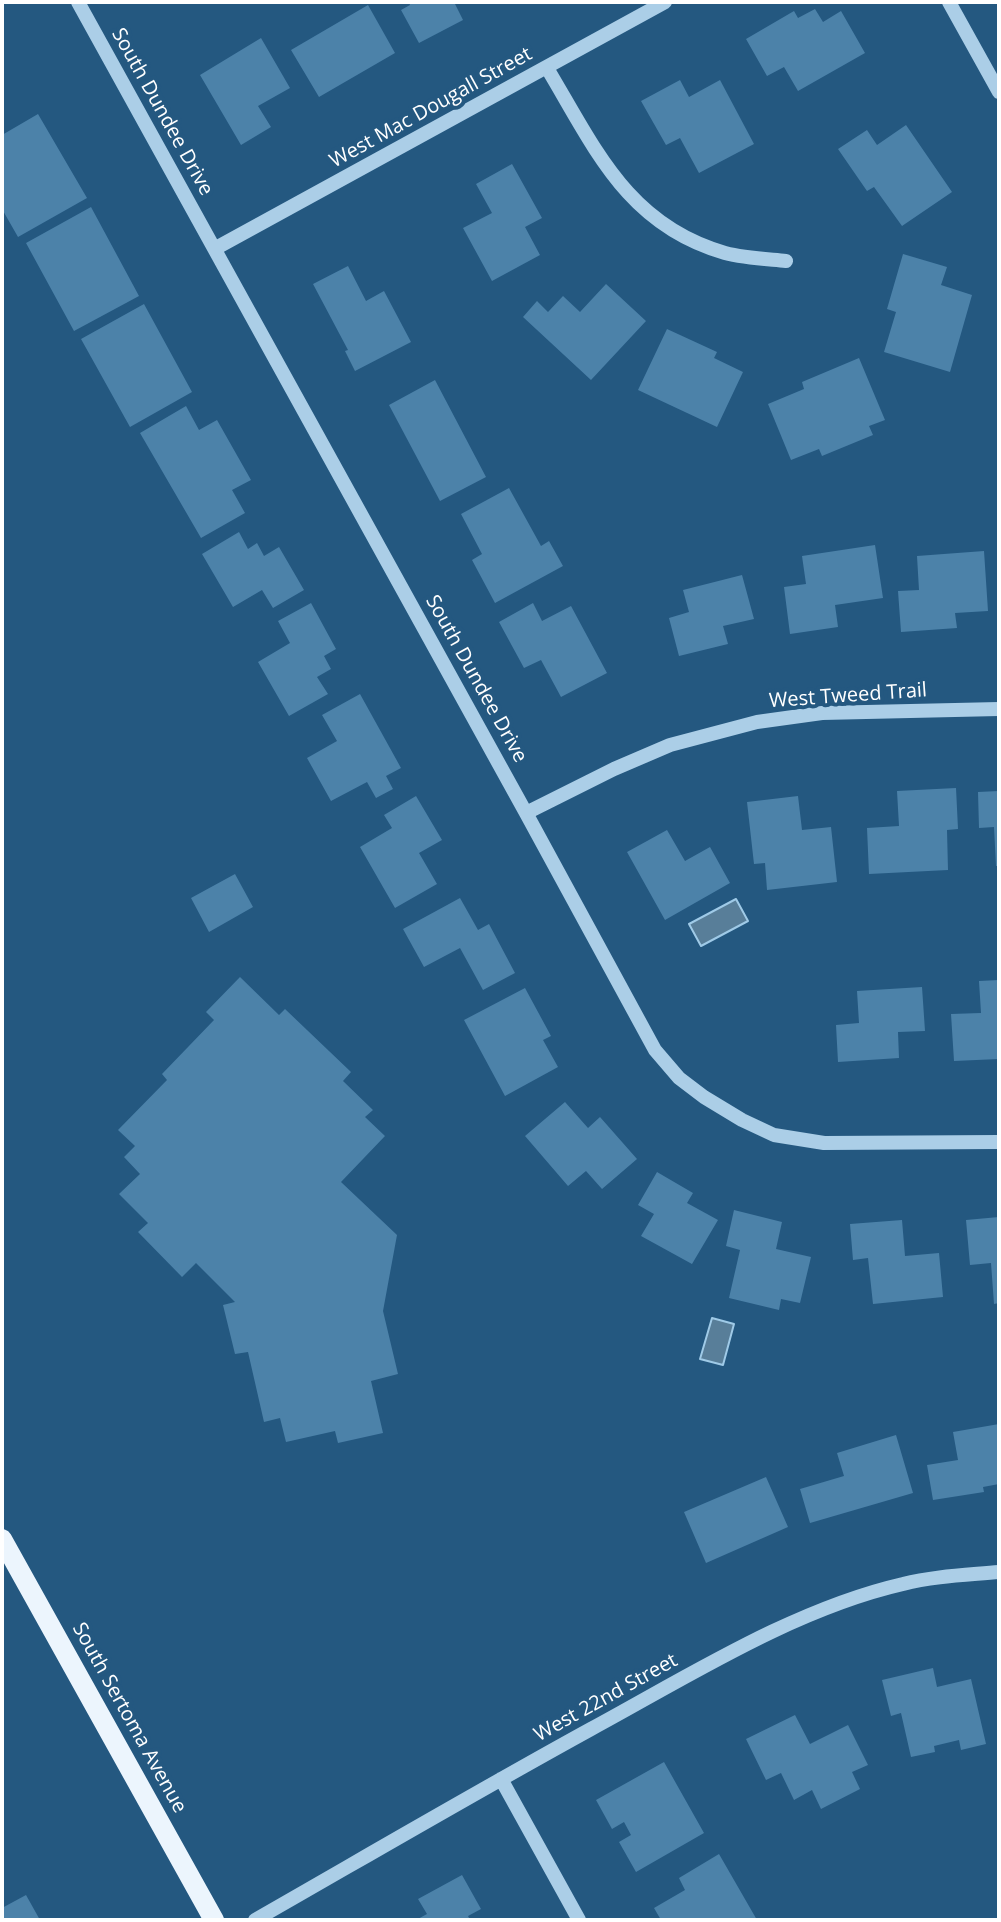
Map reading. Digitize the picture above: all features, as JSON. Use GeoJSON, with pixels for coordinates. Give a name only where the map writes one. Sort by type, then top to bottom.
{"type":"FeatureCollection","features":[{"type":"Feature","properties":{"kind":"main road","name":"South Sertoma Avenue"},"geometry":{"type":"LineString","coordinates":[[2,1539],[214,1920]]}},
{"type":"Feature","properties":{"kind":"street","name":"South Dundee Drive"},"geometry":{"type":"LineString","coordinates":[[78,2],[655,1050],[679,1078],[704,1097],[774,1135],[824,1143],[999,1142]]}},
{"type":"Feature","properties":{"kind":"street","name":"West Mac Dougall Street"},"geometry":{"type":"LineString","coordinates":[[216,248],[665,2]]}},
{"type":"Feature","properties":{"kind":"street"},"geometry":{"type":"LineString","coordinates":[[949,2],[999,92]]}},
{"type":"Feature","properties":{"kind":"street"},"geometry":{"type":"LineString","coordinates":[[547,68],[607,168],[653,218],[701,245],[729,254],[786,261]]}},
{"type":"Feature","properties":{"kind":"street","name":"West Tweed Trail"},"geometry":{"type":"LineString","coordinates":[[526,813],[670,745],[757,722],[822,713],[999,709]]}},
{"type":"Feature","properties":{"kind":"street","name":"West 22nd Street"},"geometry":{"type":"LineString","coordinates":[[255,1920],[501,1779],[713,1662],[802,1618],[903,1584],[947,1576],[999,1572]]}},
{"type":"Feature","properties":{"kind":"street"},"geometry":{"type":"LineString","coordinates":[[501,1779],[579,1920]]}},
{"type":"Feature","properties":{"kind":"water"},"geometry":{"type":"Polygon","coordinates":[[[736,899],[748,921],[701,946],[689,924],[736,899]]]}},
{"type":"Feature","properties":{"kind":"water"},"geometry":{"type":"Polygon","coordinates":[[[712,1318],[734,1324],[723,1365],[700,1359],[712,1318]]]}},
{"type":"Feature","properties":{"kind":"building"},"geometry":{"type":"Polygon","coordinates":[[[409,2],[454,2],[463,20],[419,43],[401,10],[410,5],[409,2]]]}},
{"type":"Feature","properties":{"kind":"building"},"geometry":{"type":"Polygon","coordinates":[[[368,5],[395,53],[319,97],[291,50],[368,5]]]}},
{"type":"Feature","properties":{"kind":"building"},"geometry":{"type":"Polygon","coordinates":[[[815,9],[823,22],[841,11],[865,53],[798,91],[784,67],[767,76],[746,39],[794,11],[798,18],[815,9]]]}},
{"type":"Feature","properties":{"kind":"building"},"geometry":{"type":"Polygon","coordinates":[[[261,38],[290,88],[258,106],[271,127],[241,145],[200,75],[261,38]]]}},
{"type":"Feature","properties":{"kind":"building"},"geometry":{"type":"Polygon","coordinates":[[[680,80],[689,97],[720,80],[754,144],[699,173],[680,138],[666,145],[641,101],[680,80]]]}},
{"type":"Feature","properties":{"kind":"building"},"geometry":{"type":"Polygon","coordinates":[[[38,114],[87,198],[18,237],[2,209],[2,135],[38,114]]]}},
{"type":"Feature","properties":{"kind":"building"},"geometry":{"type":"Polygon","coordinates":[[[906,125],[952,192],[902,226],[874,187],[867,191],[838,149],[867,130],[877,145],[906,125]]]}},
{"type":"Feature","properties":{"kind":"building"},"geometry":{"type":"Polygon","coordinates":[[[512,164],[542,218],[525,227],[540,255],[492,281],[463,228],[492,213],[476,184],[512,164]]]}},
{"type":"Feature","properties":{"kind":"building"},"geometry":{"type":"Polygon","coordinates":[[[91,207],[139,296],[74,331],[26,243],[91,207]]]}},
{"type":"Feature","properties":{"kind":"building"},"geometry":{"type":"Polygon","coordinates":[[[903,254],[947,267],[941,285],[972,295],[950,372],[884,352],[896,312],[887,309],[903,254]]]}},
{"type":"Feature","properties":{"kind":"building"},"geometry":{"type":"Polygon","coordinates":[[[348,266],[366,301],[384,291],[411,342],[355,371],[345,351],[348,350],[313,284],[348,266]]]}},
{"type":"Feature","properties":{"kind":"building"},"geometry":{"type":"Polygon","coordinates":[[[606,284],[646,321],[591,380],[523,317],[537,301],[548,312],[563,296],[580,312],[606,284]]]}},
{"type":"Feature","properties":{"kind":"building"},"geometry":{"type":"Polygon","coordinates":[[[144,304],[192,392],[130,427],[81,339],[144,304]]]}},
{"type":"Feature","properties":{"kind":"building"},"geometry":{"type":"Polygon","coordinates":[[[667,329],[717,352],[714,358],[743,372],[717,427],[638,390],[667,329]]]}},
{"type":"Feature","properties":{"kind":"building"},"geometry":{"type":"Polygon","coordinates":[[[859,358],[885,420],[869,426],[873,435],[822,456],[819,449],[791,460],[768,404],[804,389],[802,382],[859,358]]]}},
{"type":"Feature","properties":{"kind":"building"},"geometry":{"type":"Polygon","coordinates":[[[435,380],[486,477],[440,501],[389,405],[435,380]]]}},
{"type":"Feature","properties":{"kind":"building"},"geometry":{"type":"Polygon","coordinates":[[[186,406],[199,430],[217,420],[251,480],[232,490],[245,513],[201,538],[140,433],[186,406]]]}},
{"type":"Feature","properties":{"kind":"building"},"geometry":{"type":"Polygon","coordinates":[[[509,488],[541,546],[549,541],[563,566],[495,603],[472,560],[482,554],[461,514],[509,488]]]}},
{"type":"Feature","properties":{"kind":"building"},"geometry":{"type":"Polygon","coordinates":[[[239,532],[248,549],[257,543],[264,556],[279,547],[304,590],[273,608],[262,590],[233,607],[202,554],[239,532]]]}},
{"type":"Feature","properties":{"kind":"building"},"geometry":{"type":"Polygon","coordinates":[[[875,545],[883,598],[835,605],[838,627],[790,634],[784,587],[806,584],[802,556],[875,545]]]}},
{"type":"Feature","properties":{"kind":"building"},"geometry":{"type":"Polygon","coordinates":[[[984,551],[988,611],[955,613],[957,628],[901,632],[898,591],[919,590],[917,556],[984,551]]]}},
{"type":"Feature","properties":{"kind":"building"},"geometry":{"type":"Polygon","coordinates":[[[742,575],[754,619],[723,626],[728,644],[679,656],[669,618],[689,612],[683,590],[742,575]]]}},
{"type":"Feature","properties":{"kind":"building"},"geometry":{"type":"Polygon","coordinates":[[[311,603],[336,649],[324,656],[331,669],[317,677],[328,694],[289,716],[258,662],[290,643],[278,621],[311,603]]]}},
{"type":"Feature","properties":{"kind":"building"},"geometry":{"type":"Polygon","coordinates":[[[533,603],[542,621],[571,606],[607,673],[561,697],[541,660],[524,668],[499,622],[533,603]]]}},
{"type":"Feature","properties":{"kind":"building"},"geometry":{"type":"Polygon","coordinates":[[[360,694],[401,768],[386,776],[393,789],[376,798],[367,782],[331,801],[307,758],[337,741],[322,715],[360,694]]]}},
{"type":"Feature","properties":{"kind":"building"},"geometry":{"type":"Polygon","coordinates":[[[956,788],[958,829],[947,830],[948,870],[869,874],[867,828],[899,826],[897,791],[956,788]]]}},
{"type":"Feature","properties":{"kind":"building"},"geometry":{"type":"Polygon","coordinates":[[[999,791],[999,866],[996,866],[994,827],[979,828],[978,792],[999,791]]]}},
{"type":"Feature","properties":{"kind":"building"},"geometry":{"type":"Polygon","coordinates":[[[416,796],[442,840],[419,853],[437,884],[395,908],[360,847],[392,828],[384,815],[416,796]]]}},
{"type":"Feature","properties":{"kind":"building"},"geometry":{"type":"Polygon","coordinates":[[[798,796],[802,830],[831,827],[837,882],[767,890],[765,863],[754,864],[747,802],[798,796]]]}},
{"type":"Feature","properties":{"kind":"building"},"geometry":{"type":"Polygon","coordinates":[[[667,830],[685,861],[710,847],[730,883],[665,920],[627,852],[667,830]]]}},
{"type":"Feature","properties":{"kind":"building"},"geometry":{"type":"Polygon","coordinates":[[[235,874],[253,907],[209,932],[191,898],[235,874]]]}},
{"type":"Feature","properties":{"kind":"building"},"geometry":{"type":"Polygon","coordinates":[[[460,898],[478,930],[489,924],[515,973],[483,990],[460,948],[424,967],[403,929],[460,898]]]}},
{"type":"Feature","properties":{"kind":"building"},"geometry":{"type":"Polygon","coordinates":[[[240,977],[279,1015],[285,1009],[351,1072],[343,1081],[373,1110],[365,1117],[385,1136],[341,1182],[397,1235],[383,1311],[398,1374],[371,1381],[383,1433],[338,1443],[335,1431],[286,1442],[280,1418],[264,1422],[248,1352],[235,1354],[223,1305],[235,1302],[196,1263],[182,1277],[138,1232],[148,1223],[119,1194],[140,1174],[124,1157],[135,1146],[118,1130],[167,1080],[162,1074],[214,1020],[206,1012],[240,977]]]}},
{"type":"Feature","properties":{"kind":"building"},"geometry":{"type":"Polygon","coordinates":[[[999,980],[999,1059],[954,1061],[951,1014],[981,1013],[979,981],[999,980]]]}},
{"type":"Feature","properties":{"kind":"building"},"geometry":{"type":"Polygon","coordinates":[[[922,987],[925,1031],[898,1032],[899,1058],[838,1062],[836,1025],[859,1023],[857,991],[922,987]]]}},
{"type":"Feature","properties":{"kind":"building"},"geometry":{"type":"Polygon","coordinates":[[[525,988],[551,1036],[543,1040],[558,1067],[505,1096],[464,1020],[525,988]]]}},
{"type":"Feature","properties":{"kind":"building"},"geometry":{"type":"Polygon","coordinates":[[[565,1102],[588,1128],[600,1117],[637,1159],[602,1189],[586,1171],[568,1186],[525,1136],[565,1102]]]}},
{"type":"Feature","properties":{"kind":"building"},"geometry":{"type":"Polygon","coordinates":[[[657,1172],[693,1193],[687,1203],[718,1220],[692,1264],[641,1236],[654,1214],[638,1205],[657,1172]]]}},
{"type":"Feature","properties":{"kind":"building"},"geometry":{"type":"Polygon","coordinates":[[[734,1210],[782,1222],[776,1249],[811,1257],[800,1303],[781,1299],[779,1310],[729,1298],[740,1250],[726,1246],[734,1210]]]}},
{"type":"Feature","properties":{"kind":"building"},"geometry":{"type":"Polygon","coordinates":[[[999,1217],[999,1303],[994,1304],[991,1263],[970,1265],[966,1220],[999,1217]]]}},
{"type":"Feature","properties":{"kind":"building"},"geometry":{"type":"Polygon","coordinates":[[[902,1220],[905,1256],[939,1253],[943,1297],[873,1304],[868,1258],[853,1260],[850,1224],[902,1220]]]}},
{"type":"Feature","properties":{"kind":"building"},"geometry":{"type":"Polygon","coordinates":[[[999,1424],[999,1484],[983,1487],[984,1492],[933,1500],[927,1465],[958,1460],[953,1432],[999,1424]]]}},
{"type":"Feature","properties":{"kind":"building"},"geometry":{"type":"Polygon","coordinates":[[[896,1435],[913,1493],[810,1523],[800,1489],[844,1476],[837,1453],[896,1435]]]}},
{"type":"Feature","properties":{"kind":"building"},"geometry":{"type":"Polygon","coordinates":[[[766,1477],[788,1527],[706,1563],[684,1512],[766,1477]]]}},
{"type":"Feature","properties":{"kind":"building"},"geometry":{"type":"Polygon","coordinates":[[[933,1668],[937,1687],[971,1679],[986,1744],[961,1750],[959,1740],[934,1746],[935,1752],[911,1757],[901,1713],[891,1716],[882,1680],[933,1668]]]}},
{"type":"Feature","properties":{"kind":"building"},"geometry":{"type":"Polygon","coordinates":[[[795,1715],[810,1744],[848,1725],[868,1765],[852,1772],[860,1789],[821,1809],[812,1790],[794,1800],[781,1773],[766,1780],[746,1739],[795,1715]]]}},
{"type":"Feature","properties":{"kind":"building"},"geometry":{"type":"Polygon","coordinates":[[[664,1762],[704,1833],[636,1872],[619,1842],[631,1835],[624,1822],[612,1829],[596,1800],[664,1762]]]}},
{"type":"Feature","properties":{"kind":"building"},"geometry":{"type":"Polygon","coordinates":[[[719,1854],[757,1920],[661,1920],[654,1908],[685,1890],[679,1878],[719,1854]]]}},
{"type":"Feature","properties":{"kind":"building"},"geometry":{"type":"Polygon","coordinates":[[[462,1875],[481,1909],[468,1916],[470,1920],[416,1920],[427,1914],[418,1899],[462,1875]]]}},
{"type":"Feature","properties":{"kind":"building"},"geometry":{"type":"Polygon","coordinates":[[[26,1895],[40,1920],[2,1920],[2,1908],[26,1895]]]}}]}
